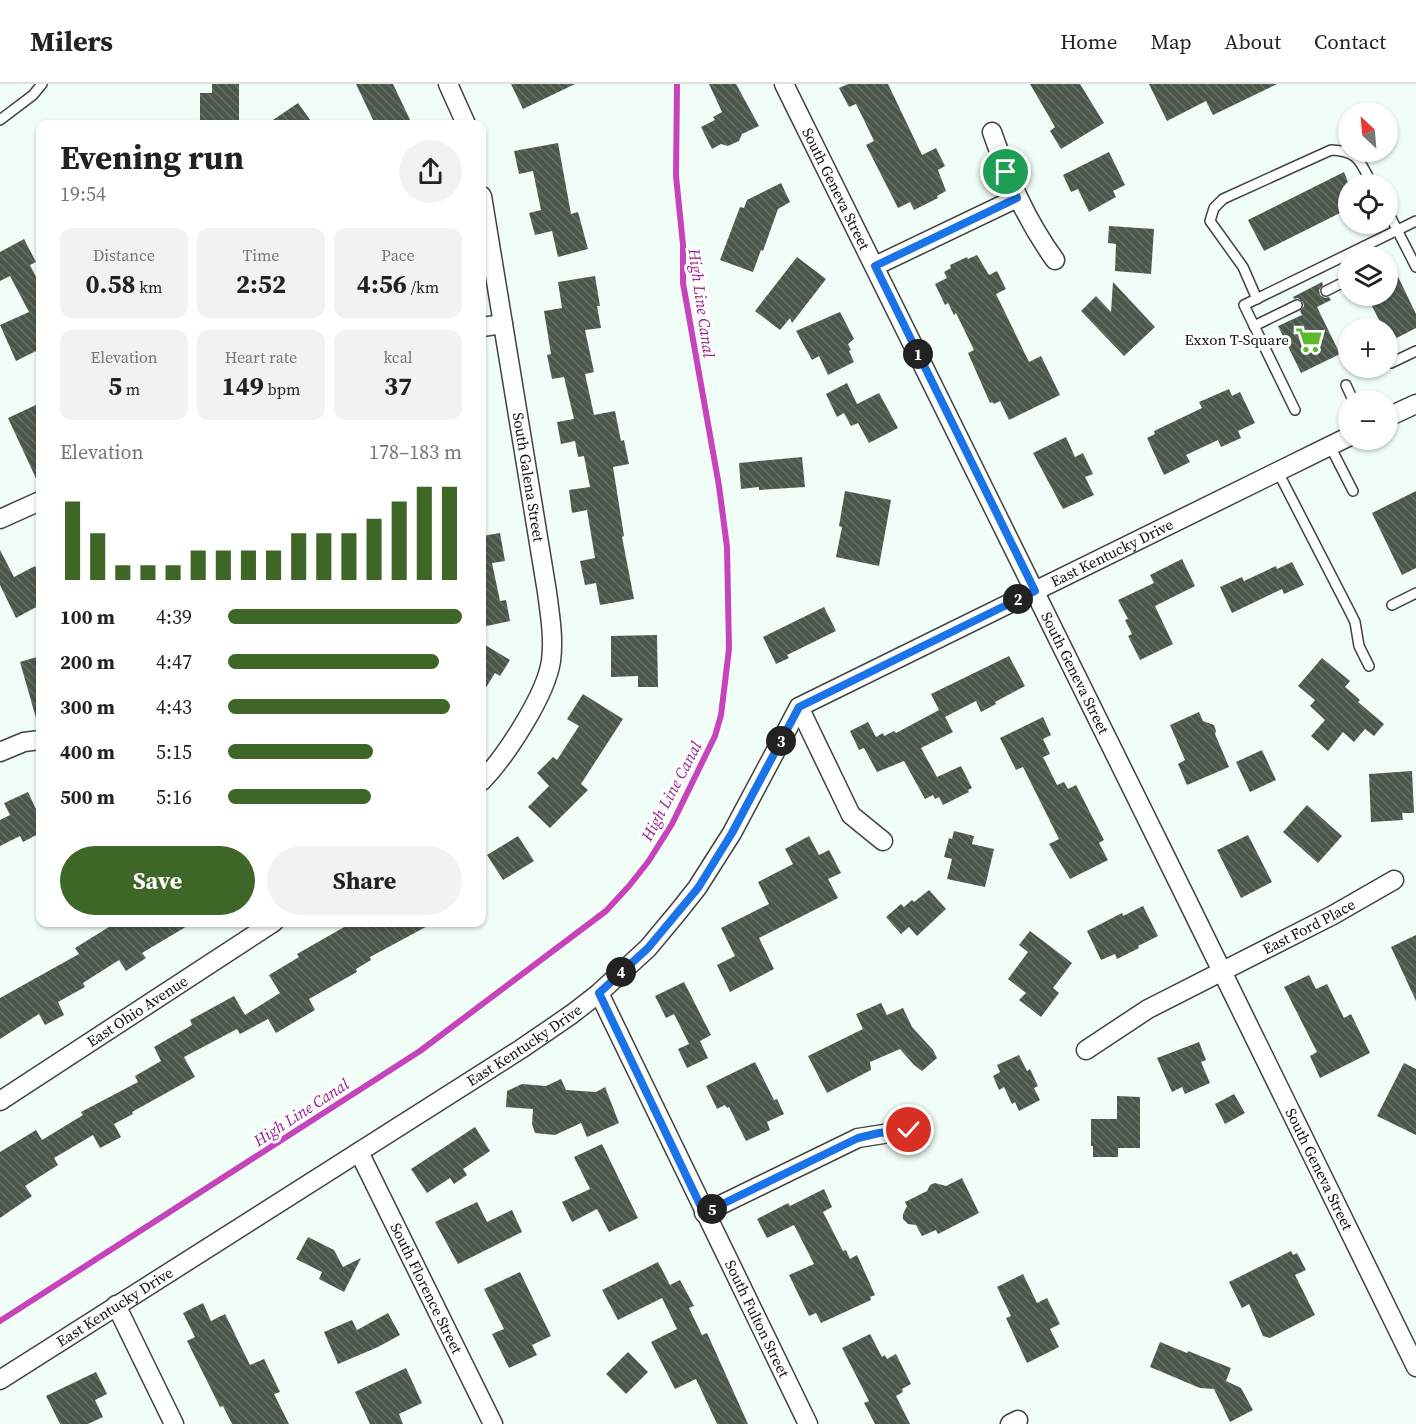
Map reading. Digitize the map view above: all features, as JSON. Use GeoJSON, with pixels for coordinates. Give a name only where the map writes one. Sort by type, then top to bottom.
{"type":"FeatureCollection","features":[{"type":"Feature","properties":{"kind":"street"},"geometry":{"type":"LineString","coordinates":[[448,84],[464,120]]}},
{"type":"Feature","properties":{"kind":"street","name":"South Geneva Street"},"geometry":{"type":"LineString","coordinates":[[784,84],[1416,1367]]}},
{"type":"Feature","properties":{"kind":"street"},"geometry":{"type":"LineString","coordinates":[[992,132],[1017,198],[1038,237],[1055,260]]}},
{"type":"Feature","properties":{"kind":"street"},"geometry":{"type":"LineString","coordinates":[[875,266],[1017,198]]}},
{"type":"Feature","properties":{"kind":"street","name":"South Galena Street"},"geometry":{"type":"LineString","coordinates":[[486,220],[548,599],[552,647],[546,682],[507,749],[486,775]]}},
{"type":"Feature","properties":{"kind":"street"},"geometry":{"type":"LineString","coordinates":[[486,326],[503,324]]}},
{"type":"Feature","properties":{"kind":"street"},"geometry":{"type":"LineString","coordinates":[[1398,412],[1416,404]]}},
{"type":"Feature","properties":{"kind":"street","name":"East Kentucky Drive"},"geometry":{"type":"LineString","coordinates":[[0,1380],[538,1038],[599,993],[648,948],[698,888],[732,833],[799,707],[1338,442]]}},
{"type":"Feature","properties":{"kind":"street"},"geometry":{"type":"LineString","coordinates":[[0,519],[36,503]]}},
{"type":"Feature","properties":{"kind":"street"},"geometry":{"type":"LineString","coordinates":[[799,707],[851,815],[883,841]]}},
{"type":"Feature","properties":{"kind":"street"},"geometry":{"type":"LineString","coordinates":[[0,752],[24,742],[36,740]]}},
{"type":"Feature","properties":{"kind":"street","name":"East Ford Place"},"geometry":{"type":"LineString","coordinates":[[1222,971],[1333,915],[1394,880]]}},
{"type":"Feature","properties":{"kind":"street","name":"East Ohio Avenue"},"geometry":{"type":"LineString","coordinates":[[0,1101],[266,927]]}},
{"type":"Feature","properties":{"kind":"street"},"geometry":{"type":"LineString","coordinates":[[1086,1050],[1148,1009],[1222,971]]}},
{"type":"Feature","properties":{"kind":"street","name":"South Fulton Street"},"geometry":{"type":"LineString","coordinates":[[599,993],[808,1424]]}},
{"type":"Feature","properties":{"kind":"street"},"geometry":{"type":"LineString","coordinates":[[704,1213],[858,1138],[909,1130]]}},
{"type":"Feature","properties":{"kind":"street","name":"South Florence Street"},"geometry":{"type":"LineString","coordinates":[[359,1152],[493,1424]]}},
{"type":"Feature","properties":{"kind":"street"},"geometry":{"type":"LineString","coordinates":[[116,1305],[174,1424]]}},
{"type":"Feature","properties":{"kind":"lane"},"geometry":{"type":"LineString","coordinates":[[0,120],[33,95],[42,84]]}},
{"type":"Feature","properties":{"kind":"lane"},"geometry":{"type":"LineString","coordinates":[[1257,299],[1243,267],[1210,221],[1214,208],[1224,199],[1331,150],[1347,151],[1358,159],[1366,174]]}},
{"type":"Feature","properties":{"kind":"lane"},"geometry":{"type":"LineString","coordinates":[[1416,221],[1398,230],[1416,267]]}},
{"type":"Feature","properties":{"kind":"lane"},"geometry":{"type":"LineString","coordinates":[[1295,410],[1244,305],[1390,234]]}},
{"type":"Feature","properties":{"kind":"lane"},"geometry":{"type":"LineString","coordinates":[[1326,291],[1338,285]]}},
{"type":"Feature","properties":{"kind":"lane"},"geometry":{"type":"LineString","coordinates":[[1254,326],[1297,305]]}},
{"type":"Feature","properties":{"kind":"lane"},"geometry":{"type":"LineString","coordinates":[[1398,360],[1416,351]]}},
{"type":"Feature","properties":{"kind":"lane"},"geometry":{"type":"LineString","coordinates":[[1346,385],[1348,390]]}},
{"type":"Feature","properties":{"kind":"lane"},"geometry":{"type":"LineString","coordinates":[[1330,446],[1353,491]]}},
{"type":"Feature","properties":{"kind":"lane"},"geometry":{"type":"LineString","coordinates":[[1278,471],[1348,608],[1354,622],[1359,646],[1369,666]]}},
{"type":"Feature","properties":{"kind":"lane"},"geometry":{"type":"LineString","coordinates":[[1392,605],[1416,593]]}},
{"type":"Feature","properties":{"kind":"building"},"geometry":{"type":"Polygon","coordinates":[[[212,84],[239,84],[239,120],[200,120],[200,93],[212,93],[212,84]]]}},
{"type":"Feature","properties":{"kind":"building"},"geometry":{"type":"Polygon","coordinates":[[[356,84],[393,84],[410,120],[373,120],[356,84]]]}},
{"type":"Feature","properties":{"kind":"building"},"geometry":{"type":"Polygon","coordinates":[[[511,84],[575,84],[523,109],[511,84]]]}},
{"type":"Feature","properties":{"kind":"building"},"geometry":{"type":"Polygon","coordinates":[[[709,84],[736,84],[759,126],[742,134],[739,141],[728,146],[721,144],[712,149],[701,127],[715,120],[713,117],[722,112],[709,84]]]}},
{"type":"Feature","properties":{"kind":"building"},"geometry":{"type":"Polygon","coordinates":[[[848,84],[888,84],[922,155],[936,148],[945,166],[938,170],[946,191],[937,196],[938,198],[914,210],[910,202],[898,208],[866,145],[874,141],[864,120],[856,104],[849,107],[839,88],[848,84]]]}},
{"type":"Feature","properties":{"kind":"building"},"geometry":{"type":"Polygon","coordinates":[[[1030,84],[1080,84],[1104,123],[1061,149],[1050,131],[1055,127],[1030,84]]]}},
{"type":"Feature","properties":{"kind":"building"},"geometry":{"type":"Polygon","coordinates":[[[1149,84],[1277,84],[1213,115],[1206,101],[1167,121],[1149,84]]]}},
{"type":"Feature","properties":{"kind":"building"},"geometry":{"type":"Polygon","coordinates":[[[298,103],[310,120],[273,120],[298,103]]]}},
{"type":"Feature","properties":{"kind":"building"},"geometry":{"type":"Polygon","coordinates":[[[558,143],[571,214],[578,212],[588,249],[558,257],[552,231],[535,235],[529,213],[541,210],[533,171],[519,174],[514,151],[558,143]]]}},
{"type":"Feature","properties":{"kind":"building"},"geometry":{"type":"Polygon","coordinates":[[[1109,152],[1125,185],[1113,191],[1116,197],[1089,212],[1078,189],[1071,192],[1063,175],[1109,152]]]}},
{"type":"Feature","properties":{"kind":"building"},"geometry":{"type":"Polygon","coordinates":[[[1338,175],[1338,214],[1264,251],[1248,220],[1338,175]]]}},
{"type":"Feature","properties":{"kind":"building"},"geometry":{"type":"Polygon","coordinates":[[[781,183],[790,202],[778,209],[753,272],[720,260],[740,207],[744,208],[747,200],[781,183]]]}},
{"type":"Feature","properties":{"kind":"building"},"geometry":{"type":"Polygon","coordinates":[[[1109,226],[1154,229],[1151,274],[1115,271],[1116,244],[1108,243],[1109,226]]]}},
{"type":"Feature","properties":{"kind":"building"},"geometry":{"type":"Polygon","coordinates":[[[24,239],[36,262],[30,265],[36,277],[36,351],[16,361],[0,325],[29,312],[10,276],[0,281],[0,252],[24,239]]]}},
{"type":"Feature","properties":{"kind":"building"},"geometry":{"type":"Polygon","coordinates":[[[977,255],[989,275],[997,271],[1006,289],[996,294],[1029,362],[1041,356],[1060,395],[1009,420],[1000,401],[990,403],[968,353],[974,350],[956,313],[954,315],[948,303],[945,305],[935,284],[947,278],[944,272],[951,268],[950,265],[977,255]]]}},
{"type":"Feature","properties":{"kind":"building"},"geometry":{"type":"Polygon","coordinates":[[[797,257],[826,279],[792,323],[790,318],[780,330],[755,311],[797,257]]]}},
{"type":"Feature","properties":{"kind":"building"},"geometry":{"type":"Polygon","coordinates":[[[595,276],[601,328],[585,330],[594,372],[585,374],[594,415],[615,411],[621,441],[624,440],[629,464],[613,467],[624,536],[622,537],[634,599],[600,605],[596,583],[585,585],[580,561],[595,558],[587,510],[572,513],[569,490],[590,487],[584,456],[578,457],[575,441],[561,444],[557,422],[574,419],[564,377],[552,379],[547,355],[551,354],[544,311],[562,308],[558,282],[595,276]]]}},
{"type":"Feature","properties":{"kind":"building"},"geometry":{"type":"Polygon","coordinates":[[[1398,277],[1416,314],[1416,328],[1398,337],[1398,318],[1378,318],[1372,306],[1398,306],[1398,277]]]}},
{"type":"Feature","properties":{"kind":"building"},"geometry":{"type":"Polygon","coordinates":[[[1113,282],[1155,327],[1124,356],[1081,311],[1096,296],[1111,312],[1113,282]]]}},
{"type":"Feature","properties":{"kind":"building","name":"Exxon T-Square"},"geometry":{"type":"Polygon","coordinates":[[[1322,282],[1320,295],[1325,298],[1329,297],[1331,300],[1317,307],[1338,350],[1338,355],[1301,373],[1278,326],[1302,315],[1300,311],[1304,306],[1303,302],[1293,297],[1322,282]]]}},
{"type":"Feature","properties":{"kind":"building"},"geometry":{"type":"Polygon","coordinates":[[[840,312],[854,339],[848,344],[854,362],[828,375],[819,356],[812,360],[796,331],[840,312]]]}},
{"type":"Feature","properties":{"kind":"building"},"geometry":{"type":"Polygon","coordinates":[[[847,383],[857,404],[879,393],[898,428],[869,443],[858,423],[851,426],[844,413],[837,417],[826,394],[847,383]]]}},
{"type":"Feature","properties":{"kind":"building"},"geometry":{"type":"Polygon","coordinates":[[[1229,389],[1232,396],[1240,392],[1255,423],[1238,431],[1241,438],[1221,447],[1218,440],[1186,455],[1190,462],[1164,475],[1147,438],[1155,434],[1154,431],[1202,408],[1199,402],[1229,389]]]}},
{"type":"Feature","properties":{"kind":"building"},"geometry":{"type":"Polygon","coordinates":[[[36,405],[36,478],[8,418],[36,405]]]}},
{"type":"Feature","properties":{"kind":"building"},"geometry":{"type":"Polygon","coordinates":[[[1066,437],[1075,457],[1083,453],[1093,474],[1085,477],[1094,495],[1063,509],[1033,453],[1066,437]]]}},
{"type":"Feature","properties":{"kind":"building"},"geometry":{"type":"Polygon","coordinates":[[[802,457],[805,487],[741,489],[739,463],[802,457]]]}},
{"type":"Feature","properties":{"kind":"building"},"geometry":{"type":"Polygon","coordinates":[[[845,491],[891,500],[879,566],[836,557],[842,527],[839,526],[845,491]]]}},
{"type":"Feature","properties":{"kind":"building"},"geometry":{"type":"Polygon","coordinates":[[[1416,491],[1416,568],[1402,575],[1372,513],[1416,491]]]}},
{"type":"Feature","properties":{"kind":"building"},"geometry":{"type":"Polygon","coordinates":[[[500,533],[505,561],[492,563],[500,601],[506,600],[510,621],[486,626],[486,535],[500,533]]]}},
{"type":"Feature","properties":{"kind":"building"},"geometry":{"type":"Polygon","coordinates":[[[0,550],[14,577],[35,566],[36,607],[16,618],[0,585],[0,550]]]}},
{"type":"Feature","properties":{"kind":"building"},"geometry":{"type":"Polygon","coordinates":[[[1182,559],[1195,586],[1155,606],[1173,644],[1140,660],[1128,636],[1132,634],[1125,620],[1128,619],[1118,600],[1154,583],[1150,575],[1182,559]]]}},
{"type":"Feature","properties":{"kind":"building"},"geometry":{"type":"Polygon","coordinates":[[[1292,562],[1304,585],[1284,594],[1282,589],[1232,613],[1220,587],[1242,577],[1244,581],[1276,566],[1277,569],[1292,562]]]}},
{"type":"Feature","properties":{"kind":"building"},"geometry":{"type":"Polygon","coordinates":[[[824,607],[836,631],[787,655],[789,658],[776,664],[763,637],[824,607]]]}},
{"type":"Feature","properties":{"kind":"building"},"geometry":{"type":"Polygon","coordinates":[[[657,635],[658,687],[638,687],[638,676],[611,677],[611,636],[657,635]]]}},
{"type":"Feature","properties":{"kind":"building"},"geometry":{"type":"Polygon","coordinates":[[[486,645],[510,660],[500,676],[495,673],[486,688],[486,645]]]}},
{"type":"Feature","properties":{"kind":"building"},"geometry":{"type":"Polygon","coordinates":[[[1009,656],[1025,686],[981,712],[976,701],[945,717],[953,732],[921,748],[937,777],[961,766],[972,788],[968,790],[969,792],[943,805],[939,797],[935,799],[933,795],[925,799],[904,761],[877,772],[864,748],[859,750],[850,731],[868,722],[876,737],[883,733],[884,736],[894,731],[896,733],[939,710],[931,694],[1009,656]]]}},
{"type":"Feature","properties":{"kind":"building"},"geometry":{"type":"Polygon","coordinates":[[[36,657],[36,718],[20,662],[36,657]]]}},
{"type":"Feature","properties":{"kind":"building"},"geometry":{"type":"Polygon","coordinates":[[[1322,658],[1350,681],[1345,687],[1360,700],[1358,702],[1384,724],[1374,736],[1365,729],[1354,742],[1343,732],[1328,751],[1311,736],[1325,720],[1310,706],[1315,700],[1298,686],[1322,658]]]}},
{"type":"Feature","properties":{"kind":"building"},"geometry":{"type":"Polygon","coordinates":[[[583,694],[623,719],[581,784],[588,790],[550,828],[528,807],[549,786],[537,773],[553,757],[557,760],[579,726],[567,719],[583,694]]]}},
{"type":"Feature","properties":{"kind":"building"},"geometry":{"type":"Polygon","coordinates":[[[1199,712],[1203,721],[1214,725],[1215,734],[1229,767],[1187,785],[1178,764],[1185,760],[1170,725],[1199,712]]]}},
{"type":"Feature","properties":{"kind":"building"},"geometry":{"type":"Polygon","coordinates":[[[1043,717],[1051,735],[1043,739],[1050,754],[1043,757],[1057,785],[1064,782],[1068,789],[1076,785],[1104,840],[1099,843],[1108,860],[1070,879],[1049,844],[1059,839],[1023,767],[1016,770],[1000,738],[1043,717]]]}},
{"type":"Feature","properties":{"kind":"building"},"geometry":{"type":"Polygon","coordinates":[[[1262,750],[1276,780],[1250,792],[1236,762],[1262,750]]]}},
{"type":"Feature","properties":{"kind":"building"},"geometry":{"type":"Polygon","coordinates":[[[1412,771],[1414,813],[1402,813],[1403,820],[1371,822],[1369,774],[1412,771]]]}},
{"type":"Feature","properties":{"kind":"building"},"geometry":{"type":"Polygon","coordinates":[[[28,792],[36,809],[36,835],[23,842],[20,836],[0,846],[0,820],[10,815],[4,803],[28,792]]]}},
{"type":"Feature","properties":{"kind":"building"},"geometry":{"type":"Polygon","coordinates":[[[1307,805],[1342,836],[1318,863],[1283,832],[1307,805]]]}},
{"type":"Feature","properties":{"kind":"building"},"geometry":{"type":"Polygon","coordinates":[[[954,831],[974,836],[972,844],[994,849],[985,887],[947,879],[952,859],[944,857],[949,838],[952,839],[954,831]]]}},
{"type":"Feature","properties":{"kind":"building"},"geometry":{"type":"Polygon","coordinates":[[[1248,835],[1272,882],[1241,898],[1217,850],[1248,835]]]}},
{"type":"Feature","properties":{"kind":"building"},"geometry":{"type":"Polygon","coordinates":[[[518,836],[534,861],[503,880],[487,855],[518,836]]]}},
{"type":"Feature","properties":{"kind":"building"},"geometry":{"type":"Polygon","coordinates":[[[809,836],[819,855],[829,850],[841,873],[828,879],[838,898],[759,938],[774,969],[730,992],[717,965],[735,956],[721,928],[769,904],[758,882],[793,864],[785,849],[809,836]]]}},
{"type":"Feature","properties":{"kind":"building"},"geometry":{"type":"Polygon","coordinates":[[[929,890],[946,909],[917,936],[909,927],[901,934],[886,917],[901,904],[904,907],[912,900],[914,902],[929,890]]]}},
{"type":"Feature","properties":{"kind":"building"},"geometry":{"type":"Polygon","coordinates":[[[1143,906],[1158,936],[1117,959],[1115,954],[1101,960],[1087,931],[1122,913],[1123,916],[1143,906]]]}},
{"type":"Feature","properties":{"kind":"building"},"geometry":{"type":"Polygon","coordinates":[[[109,927],[186,927],[142,953],[146,958],[126,971],[119,960],[83,983],[85,987],[58,1002],[64,1015],[45,1025],[39,1014],[0,1039],[0,998],[79,954],[75,948],[109,927]]]}},
{"type":"Feature","properties":{"kind":"building"},"geometry":{"type":"Polygon","coordinates":[[[344,927],[426,927],[370,957],[371,960],[356,969],[357,972],[309,999],[315,1010],[276,1033],[268,1019],[240,1034],[237,1029],[184,1057],[195,1077],[114,1124],[121,1137],[100,1148],[93,1135],[54,1158],[58,1165],[25,1186],[32,1196],[0,1218],[0,1152],[36,1130],[42,1140],[83,1115],[81,1112],[138,1082],[135,1076],[161,1061],[154,1047],[192,1025],[190,1020],[234,996],[245,1015],[280,993],[269,975],[299,957],[297,954],[344,927]]]}},
{"type":"Feature","properties":{"kind":"building"},"geometry":{"type":"Polygon","coordinates":[[[1030,931],[1072,963],[1053,988],[1059,993],[1041,1017],[1019,1000],[1026,993],[1008,979],[1028,952],[1019,945],[1030,931]]]}},
{"type":"Feature","properties":{"kind":"building"},"geometry":{"type":"Polygon","coordinates":[[[1416,935],[1416,1001],[1391,947],[1416,935]]]}},
{"type":"Feature","properties":{"kind":"building"},"geometry":{"type":"Polygon","coordinates":[[[1309,975],[1316,989],[1327,984],[1344,1018],[1351,1014],[1370,1053],[1320,1078],[1310,1056],[1317,1052],[1284,987],[1309,975]]]}},
{"type":"Feature","properties":{"kind":"building"},"geometry":{"type":"Polygon","coordinates":[[[684,982],[711,1035],[700,1041],[708,1058],[687,1068],[678,1049],[689,1044],[674,1014],[666,1018],[655,996],[684,982]]]}},
{"type":"Feature","properties":{"kind":"building"},"geometry":{"type":"Polygon","coordinates":[[[881,1003],[887,1015],[903,1008],[912,1027],[933,1050],[937,1058],[922,1071],[900,1049],[870,1062],[871,1070],[827,1093],[808,1056],[863,1029],[856,1014],[881,1003]]]}},
{"type":"Feature","properties":{"kind":"building"},"geometry":{"type":"Polygon","coordinates":[[[1199,1042],[1206,1060],[1201,1062],[1210,1083],[1185,1094],[1182,1087],[1172,1092],[1157,1058],[1199,1042]]]}},
{"type":"Feature","properties":{"kind":"building"},"geometry":{"type":"Polygon","coordinates":[[[1019,1055],[1027,1071],[1030,1069],[1038,1086],[1034,1088],[1040,1100],[1019,1111],[1015,1102],[1012,1104],[1004,1087],[999,1090],[993,1076],[1000,1072],[997,1065],[1019,1055]]]}},
{"type":"Feature","properties":{"kind":"building"},"geometry":{"type":"Polygon","coordinates":[[[755,1062],[774,1100],[777,1099],[784,1114],[767,1122],[770,1130],[746,1141],[729,1107],[725,1105],[717,1109],[706,1086],[755,1062]]]}},
{"type":"Feature","properties":{"kind":"building"},"geometry":{"type":"Polygon","coordinates":[[[1404,1063],[1416,1069],[1416,1135],[1377,1116],[1404,1063]]]}},
{"type":"Feature","properties":{"kind":"building"},"geometry":{"type":"Polygon","coordinates":[[[561,1079],[566,1090],[596,1092],[605,1087],[619,1123],[587,1137],[581,1123],[555,1135],[535,1133],[532,1124],[533,1109],[506,1107],[507,1091],[522,1084],[546,1086],[561,1079]]]}},
{"type":"Feature","properties":{"kind":"building"},"geometry":{"type":"Polygon","coordinates":[[[1234,1094],[1245,1113],[1225,1124],[1215,1104],[1234,1094]]]}},
{"type":"Feature","properties":{"kind":"building"},"geometry":{"type":"Polygon","coordinates":[[[1117,1096],[1140,1097],[1140,1148],[1118,1148],[1118,1157],[1093,1157],[1091,1119],[1117,1119],[1117,1096]]]}},
{"type":"Feature","properties":{"kind":"building"},"geometry":{"type":"Polygon","coordinates":[[[475,1127],[490,1151],[463,1169],[467,1175],[454,1184],[450,1178],[427,1193],[411,1169],[475,1127]]]}},
{"type":"Feature","properties":{"kind":"building"},"geometry":{"type":"Polygon","coordinates":[[[602,1144],[638,1218],[609,1232],[597,1209],[572,1222],[562,1202],[590,1189],[574,1157],[602,1144]]]}},
{"type":"Feature","properties":{"kind":"building"},"geometry":{"type":"Polygon","coordinates":[[[962,1178],[979,1213],[938,1234],[936,1230],[922,1236],[916,1225],[908,1224],[903,1219],[907,1206],[905,1202],[927,1191],[930,1185],[935,1183],[946,1186],[962,1178]]]}},
{"type":"Feature","properties":{"kind":"building"},"geometry":{"type":"Polygon","coordinates":[[[824,1189],[832,1207],[823,1212],[843,1251],[846,1250],[850,1259],[857,1255],[875,1295],[870,1297],[871,1300],[821,1323],[816,1313],[809,1316],[789,1275],[814,1264],[794,1225],[767,1238],[757,1219],[788,1203],[790,1206],[824,1189]]]}},
{"type":"Feature","properties":{"kind":"building"},"geometry":{"type":"Polygon","coordinates":[[[477,1202],[487,1222],[512,1210],[522,1232],[458,1264],[435,1222],[477,1202]]]}},
{"type":"Feature","properties":{"kind":"building"},"geometry":{"type":"Polygon","coordinates":[[[308,1237],[334,1250],[343,1267],[361,1258],[344,1292],[319,1279],[322,1272],[296,1259],[308,1237]]]}},
{"type":"Feature","properties":{"kind":"building"},"geometry":{"type":"Polygon","coordinates":[[[1291,1251],[1293,1255],[1297,1253],[1306,1270],[1295,1275],[1315,1315],[1270,1338],[1263,1336],[1249,1304],[1242,1308],[1229,1282],[1291,1251]]]}},
{"type":"Feature","properties":{"kind":"building"},"geometry":{"type":"Polygon","coordinates":[[[658,1262],[670,1285],[680,1280],[694,1306],[689,1308],[702,1335],[707,1333],[748,1424],[717,1424],[696,1379],[675,1389],[651,1342],[677,1329],[662,1298],[618,1320],[602,1290],[658,1262]]]}},
{"type":"Feature","properties":{"kind":"building"},"geometry":{"type":"Polygon","coordinates":[[[520,1272],[551,1336],[532,1345],[537,1355],[509,1368],[492,1334],[504,1329],[484,1289],[520,1272]]]}},
{"type":"Feature","properties":{"kind":"building"},"geometry":{"type":"Polygon","coordinates":[[[1023,1274],[1037,1303],[1047,1298],[1060,1324],[1050,1329],[1059,1347],[1027,1363],[1006,1318],[1011,1316],[997,1287],[1023,1274]]]}},
{"type":"Feature","properties":{"kind":"building"},"geometry":{"type":"Polygon","coordinates":[[[203,1303],[211,1321],[225,1314],[250,1365],[264,1359],[280,1392],[274,1394],[289,1424],[232,1424],[223,1406],[220,1407],[187,1341],[195,1337],[183,1313],[203,1303]]]}},
{"type":"Feature","properties":{"kind":"building"},"geometry":{"type":"Polygon","coordinates":[[[388,1313],[400,1335],[338,1364],[324,1332],[352,1320],[357,1330],[388,1313]]]}},
{"type":"Feature","properties":{"kind":"building"},"geometry":{"type":"Polygon","coordinates":[[[870,1334],[882,1357],[885,1355],[887,1359],[896,1354],[911,1384],[896,1396],[910,1424],[875,1424],[864,1403],[869,1401],[842,1348],[870,1334]]]}},
{"type":"Feature","properties":{"kind":"building"},"geometry":{"type":"Polygon","coordinates":[[[1160,1342],[1231,1368],[1226,1381],[1241,1388],[1253,1410],[1230,1422],[1214,1389],[1200,1388],[1150,1367],[1160,1342]]]}},
{"type":"Feature","properties":{"kind":"building"},"geometry":{"type":"Polygon","coordinates":[[[628,1352],[648,1372],[626,1394],[606,1374],[628,1352]]]}},
{"type":"Feature","properties":{"kind":"building"},"geometry":{"type":"Polygon","coordinates":[[[406,1368],[422,1403],[399,1414],[403,1424],[370,1424],[355,1392],[406,1368]]]}},
{"type":"Feature","properties":{"kind":"building"},"geometry":{"type":"Polygon","coordinates":[[[96,1372],[107,1394],[95,1400],[103,1417],[88,1424],[60,1424],[46,1396],[96,1372]]]}},
{"type":"Feature","properties":{"kind":"waterway","name":"High Line Canal"},"geometry":{"type":"LineString","coordinates":[[0,1321],[420,1051],[606,911],[648,862],[672,824],[715,736],[721,715],[729,649],[727,547],[719,486],[683,283],[683,245],[676,176],[677,84]]}},
{"type":"Feature","properties":{"kind":"place","name":"Exxon T-Square"},"geometry":{"type":"Point","coordinates":[1309,340]}},
{"type":"Feature","properties":{"kind":"route"},"geometry":{"type":"LineString","coordinates":[[909,1130],[858,1138],[704,1213],[599,993],[648,948],[698,888],[732,833],[799,707],[1035,591],[875,266],[1017,198],[1006,172]]}}]}
